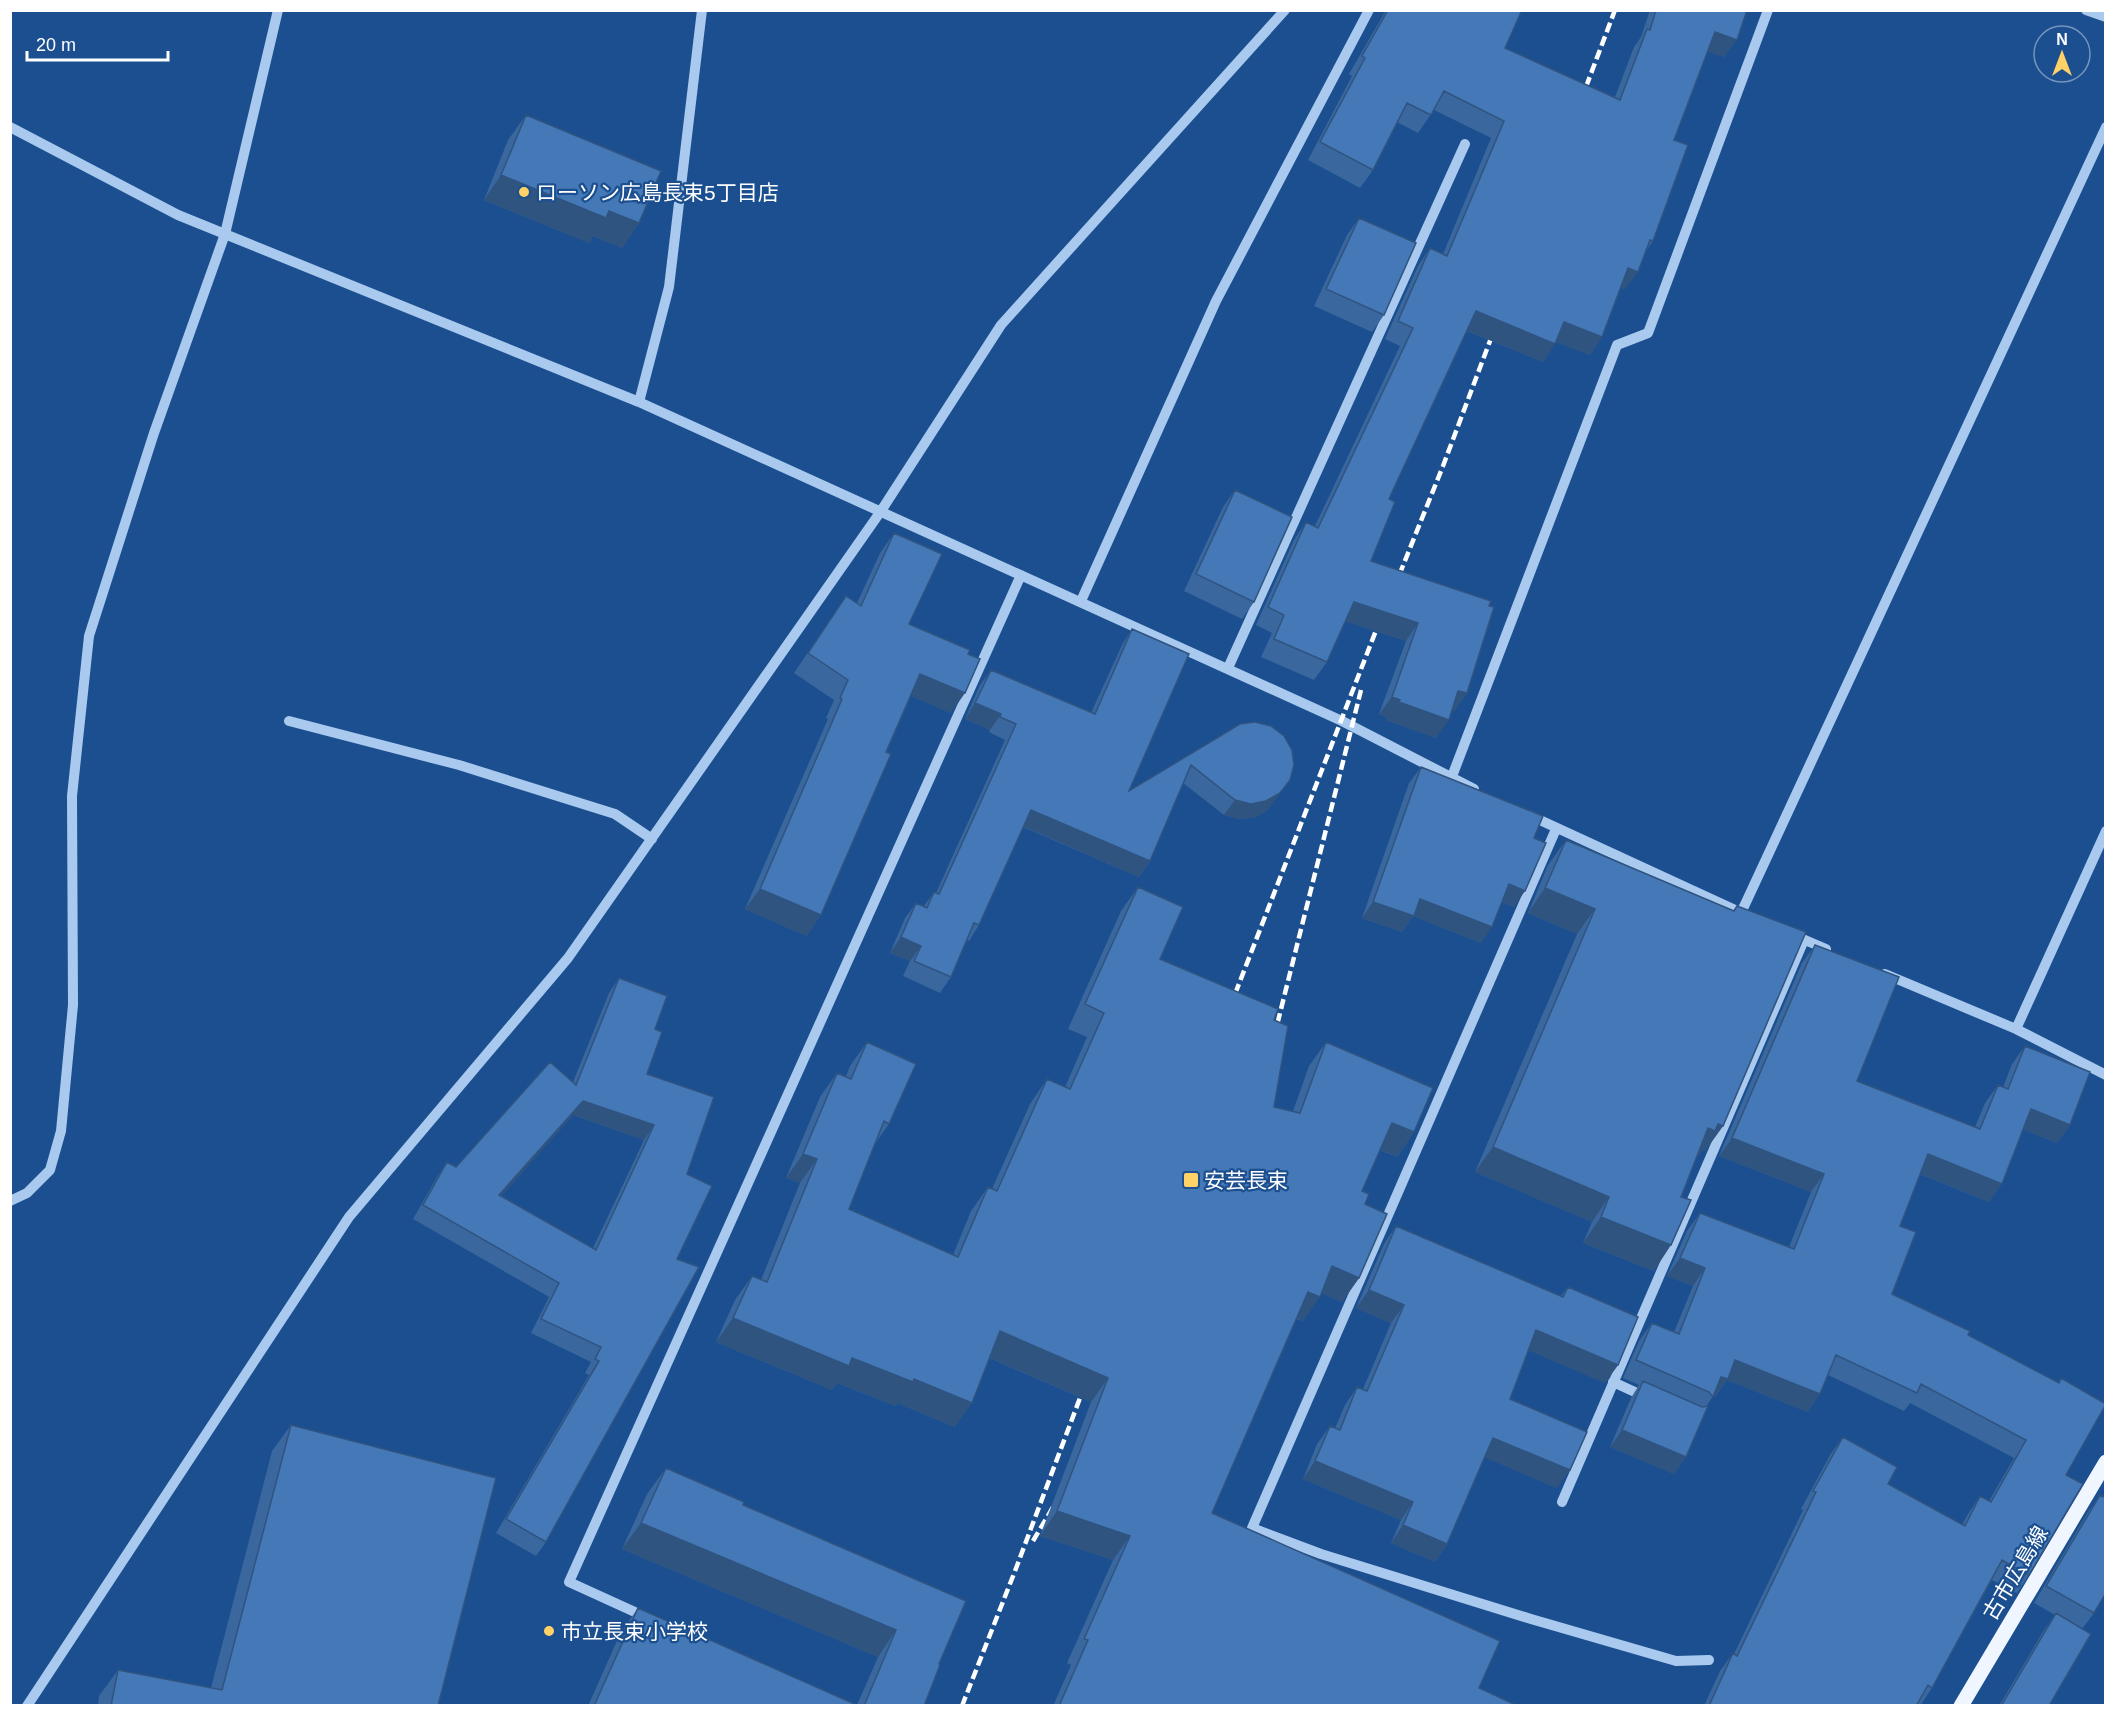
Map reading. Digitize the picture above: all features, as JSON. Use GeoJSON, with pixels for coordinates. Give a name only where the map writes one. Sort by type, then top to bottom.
{"type":"FeatureCollection","features":[{"type":"Feature","properties":{"kind":"main road","name":"古市広島線"},"geometry":{"type":"LineString","coordinates":[[1961,1706],[2106,1462]]}},
{"type":"Feature","properties":{"kind":"street"},"geometry":{"type":"LineString","coordinates":[[10,1201],[27,1193],[50,1170],[61,1131],[74,1005],[72,796],[89,636],[154,433],[225,234],[278,10]]}},
{"type":"Feature","properties":{"kind":"street"},"geometry":{"type":"LineString","coordinates":[[639,402],[669,287],[702,10]]}},
{"type":"Feature","properties":{"kind":"street"},"geometry":{"type":"LineString","coordinates":[[27,1706],[349,1217],[568,958],[881,511],[1001,325],[1284,10]]}},
{"type":"Feature","properties":{"kind":"street"},"geometry":{"type":"LineString","coordinates":[[1081,601],[1216,301],[1370,10]]}},
{"type":"Feature","properties":{"kind":"street"},"geometry":{"type":"LineString","coordinates":[[1451,778],[1617,345],[1648,333],[1768,10]]}},
{"type":"Feature","properties":{"kind":"street"},"geometry":{"type":"LineString","coordinates":[[2086,10],[2106,17]]}},
{"type":"Feature","properties":{"kind":"street"},"geometry":{"type":"LineString","coordinates":[[10,127],[178,215],[639,402],[1342,721],[1482,794]]}},
{"type":"Feature","properties":{"kind":"street"},"geometry":{"type":"LineString","coordinates":[[1514,808],[1746,915],[2106,127]]}},
{"type":"Feature","properties":{"kind":"street"},"geometry":{"type":"LineString","coordinates":[[1228,668],[1465,144]]}},
{"type":"Feature","properties":{"kind":"street"},"geometry":{"type":"LineString","coordinates":[[655,1621],[569,1582],[1021,575]]}},
{"type":"Feature","properties":{"kind":"street"},"geometry":{"type":"LineString","coordinates":[[289,721],[459,765],[615,814],[652,839]]}},
{"type":"Feature","properties":{"kind":"street"},"geometry":{"type":"LineString","coordinates":[[1556,828],[1252,1528],[1321,1554],[1554,1626],[1676,1660],[1709,1660]]}},
{"type":"Feature","properties":{"kind":"street"},"geometry":{"type":"LineString","coordinates":[[2016,1029],[2106,831]]}},
{"type":"Feature","properties":{"kind":"street"},"geometry":{"type":"LineString","coordinates":[[1783,931],[1836,954]]}},
{"type":"Feature","properties":{"kind":"street"},"geometry":{"type":"LineString","coordinates":[[1562,1502],[1804,940]]}},
{"type":"Feature","properties":{"kind":"street"},"geometry":{"type":"LineString","coordinates":[[1879,971],[2016,1029],[2106,1075]]}},
{"type":"Feature","properties":{"kind":"street"},"geometry":{"type":"LineString","coordinates":[[1613,1382],[1663,1404]]}},
{"type":"Feature","properties":{"kind":"building"},"geometry":{"type":"Polygon","coordinates":[[[1388,10],[1522,10],[1505,48],[1620,100],[1647,29],[1650,30],[1656,10],[1747,10],[1737,40],[1715,32],[1674,140],[1688,145],[1653,241],[1650,240],[1638,272],[1628,268],[1602,337],[1564,322],[1555,344],[1476,311],[1389,499],[1395,502],[1371,561],[1491,601],[1489,606],[1494,607],[1467,693],[1458,691],[1449,720],[1399,702],[1400,700],[1392,697],[1418,623],[1354,602],[1327,662],[1274,639],[1284,615],[1268,607],[1306,522],[1318,528],[1413,328],[1398,321],[1430,248],[1447,256],[1504,121],[1444,91],[1431,115],[1407,103],[1373,170],[1320,142],[1365,58],[1362,56],[1388,10]]]}},
{"type":"Feature","properties":{"kind":"building"},"geometry":{"type":"Polygon","coordinates":[[[526,115],[661,171],[639,223],[609,211],[606,218],[501,175],[526,115]]]}},
{"type":"Feature","properties":{"kind":"building"},"geometry":{"type":"Polygon","coordinates":[[[1359,218],[1416,243],[1384,315],[1326,289],[1359,218]]]}},
{"type":"Feature","properties":{"kind":"building"},"geometry":{"type":"Polygon","coordinates":[[[1235,490],[1292,517],[1254,602],[1196,574],[1235,490]]]}},
{"type":"Feature","properties":{"kind":"building"},"geometry":{"type":"Polygon","coordinates":[[[894,533],[942,554],[909,624],[970,650],[968,654],[980,659],[965,693],[920,674],[886,752],[891,754],[821,915],[760,889],[842,699],[840,698],[848,680],[808,653],[846,596],[861,606],[894,533]]]}},
{"type":"Feature","properties":{"kind":"building"},"geometry":{"type":"Polygon","coordinates":[[[1132,629],[1189,654],[1129,791],[1240,724],[1255,722],[1271,726],[1284,736],[1292,750],[1294,765],[1290,780],[1280,793],[1266,801],[1251,804],[1235,800],[1191,765],[1150,861],[1031,810],[979,925],[974,923],[951,977],[914,961],[921,946],[901,937],[916,903],[927,908],[934,892],[939,894],[1016,724],[1000,717],[1001,714],[975,703],[991,670],[1095,714],[1132,629]]]}},
{"type":"Feature","properties":{"kind":"building"},"geometry":{"type":"Polygon","coordinates":[[[1421,767],[1543,816],[1534,838],[1546,843],[1525,891],[1509,884],[1492,927],[1420,899],[1414,916],[1373,902],[1421,767]]]}},
{"type":"Feature","properties":{"kind":"building"},"geometry":{"type":"Polygon","coordinates":[[[1566,840],[1734,911],[1737,906],[1806,932],[1723,1126],[1718,1124],[1715,1131],[1708,1128],[1681,1197],[1691,1200],[1671,1245],[1601,1217],[1609,1197],[1493,1147],[1595,909],[1545,888],[1566,840]]]}},
{"type":"Feature","properties":{"kind":"building"},"geometry":{"type":"Polygon","coordinates":[[[1138,887],[1183,907],[1160,959],[1278,1009],[1274,1020],[1288,1026],[1274,1107],[1300,1113],[1326,1042],[1433,1088],[1414,1132],[1392,1123],[1362,1191],[1369,1194],[1365,1204],[1387,1214],[1359,1278],[1332,1266],[1320,1297],[1308,1292],[1212,1513],[1500,1641],[1479,1688],[1518,1706],[1059,1706],[1088,1640],[1084,1639],[1130,1536],[1057,1511],[1108,1378],[1000,1331],[972,1403],[914,1379],[913,1382],[852,1358],[849,1366],[733,1318],[752,1276],[767,1282],[817,1159],[803,1154],[837,1073],[851,1079],[867,1042],[916,1064],[889,1124],[884,1121],[849,1209],[958,1257],[988,1187],[997,1191],[1047,1079],[1070,1089],[1104,1013],[1085,1004],[1138,887]]]}},
{"type":"Feature","properties":{"kind":"building"},"geometry":{"type":"Polygon","coordinates":[[[1815,945],[1899,977],[1857,1081],[1980,1129],[1998,1085],[2008,1089],[2025,1046],[2090,1072],[2070,1125],[2031,1109],[2002,1184],[1928,1154],[1900,1226],[1916,1232],[1892,1294],[1970,1331],[1968,1335],[2059,1383],[2061,1378],[2106,1404],[2066,1475],[2083,1484],[2029,1575],[2002,1560],[1932,1688],[1928,1685],[1916,1706],[1709,1706],[1733,1653],[1737,1656],[1816,1492],[1813,1491],[1843,1437],[1897,1467],[1888,1484],[1965,1526],[1980,1496],[1991,1502],[2026,1440],[1921,1384],[1917,1393],[1836,1355],[1820,1394],[1735,1360],[1728,1379],[1721,1377],[1713,1397],[1709,1392],[1636,1360],[1652,1323],[1679,1334],[1705,1268],[1680,1258],[1700,1213],[1794,1249],[1824,1174],[1732,1138],[1815,945]]]}},
{"type":"Feature","properties":{"kind":"building"},"geometry":{"type":"Polygon","coordinates":[[[619,978],[667,996],[655,1029],[662,1032],[647,1074],[714,1097],[687,1174],[712,1186],[677,1259],[699,1267],[546,1542],[506,1519],[599,1361],[595,1359],[601,1347],[541,1319],[559,1283],[423,1205],[447,1162],[456,1167],[550,1062],[576,1085],[619,978]],[[583,1101],[499,1195],[596,1250],[654,1125],[583,1101]]]}},
{"type":"Feature","properties":{"kind":"building"},"geometry":{"type":"Polygon","coordinates":[[[1396,1226],[1563,1297],[1568,1287],[1638,1317],[1618,1365],[1536,1330],[1510,1399],[1587,1432],[1570,1470],[1493,1438],[1447,1544],[1403,1525],[1413,1502],[1315,1461],[1330,1426],[1340,1430],[1357,1387],[1367,1391],[1404,1305],[1369,1290],[1396,1226]]]}},
{"type":"Feature","properties":{"kind":"building"},"geometry":{"type":"Polygon","coordinates":[[[1643,1381],[1702,1407],[1708,1406],[1686,1457],[1622,1430],[1643,1381]]]}},
{"type":"Feature","properties":{"kind":"building"},"geometry":{"type":"Polygon","coordinates":[[[291,1425],[496,1478],[438,1706],[111,1706],[118,1670],[222,1690],[291,1425]]]}},
{"type":"Feature","properties":{"kind":"building"},"geometry":{"type":"Polygon","coordinates":[[[666,1468],[744,1502],[743,1505],[966,1601],[924,1706],[864,1706],[896,1630],[641,1523],[666,1468]]]}},
{"type":"Feature","properties":{"kind":"building"},"geometry":{"type":"Polygon","coordinates":[[[2100,1495],[2106,1498],[2106,1593],[2094,1613],[2046,1586],[2100,1495]]]}},
{"type":"Feature","properties":{"kind":"building"},"geometry":{"type":"Polygon","coordinates":[[[638,1608],[859,1706],[594,1706],[638,1608]]]}},
{"type":"Feature","properties":{"kind":"building"},"geometry":{"type":"Polygon","coordinates":[[[2056,1613],[2091,1634],[2049,1706],[2001,1706],[2056,1613]]]}},
{"type":"Feature","properties":{"kind":"railway"},"geometry":{"type":"LineString","coordinates":[[1581,100],[1615,10]]}},
{"type":"Feature","properties":{"kind":"railway"},"geometry":{"type":"LineString","coordinates":[[1394,588],[1496,325]]}},
{"type":"Feature","properties":{"kind":"railway"},"geometry":{"type":"LineString","coordinates":[[1230,1007],[1382,615]]}},
{"type":"Feature","properties":{"kind":"railway"},"geometry":{"type":"LineString","coordinates":[[1274,1037],[1361,690]]}},
{"type":"Feature","properties":{"kind":"railway"},"geometry":{"type":"LineString","coordinates":[[962,1706],[1086,1382]]}},
{"type":"Feature","properties":{"kind":"railway"},"geometry":{"type":"LineString","coordinates":[[1033,1541],[1056,1502]]}},
{"type":"Feature","properties":{"kind":"place","name":"ローソン広島長束5丁目店"},"geometry":{"type":"Point","coordinates":[524,192]}},
{"type":"Feature","properties":{"kind":"place","name":"安芸長束"},"geometry":{"type":"Point","coordinates":[1191,1180]}},
{"type":"Feature","properties":{"kind":"place","name":"市立長束小学校"},"geometry":{"type":"Point","coordinates":[549,1631]}}]}
